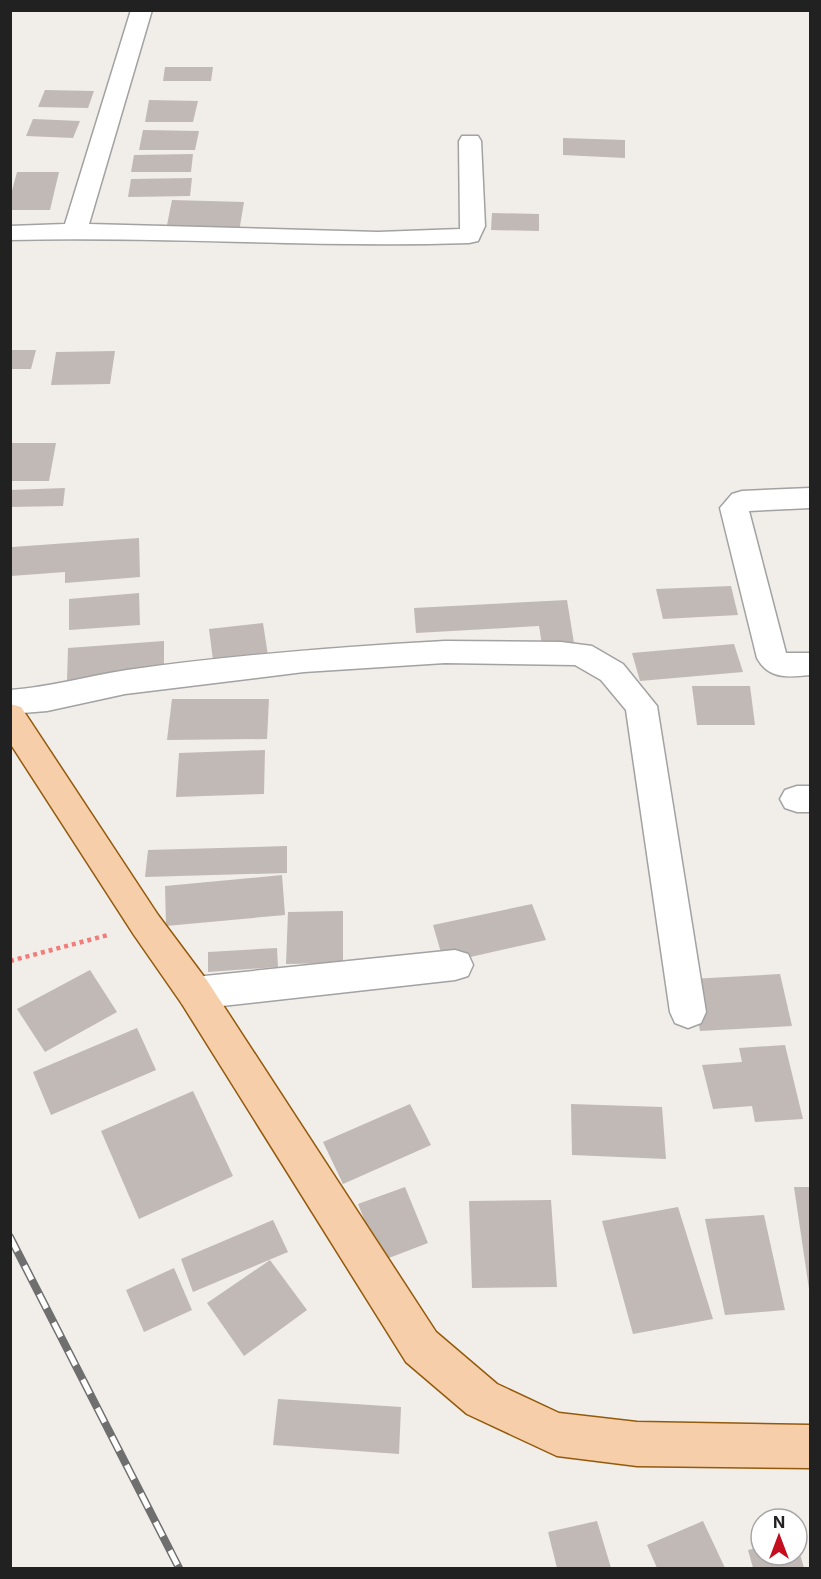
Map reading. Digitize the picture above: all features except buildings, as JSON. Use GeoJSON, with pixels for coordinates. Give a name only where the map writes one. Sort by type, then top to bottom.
{"type":"FeatureCollection","features":[{"type":"Feature","properties":{"kind":"main road"},"geometry":{"type":"LineString","coordinates":[[10,716],[146,925],[195,993],[421,1347],[482,1399],[557,1434],[637,1444],[810,1447]]}},
{"type":"Feature","properties":{"kind":"street"},"geometry":{"type":"LineString","coordinates":[[75,231],[142,10]]}},
{"type":"Feature","properties":{"kind":"street"},"geometry":{"type":"LineString","coordinates":[[10,233],[75,231],[378,239],[469,236],[473,226],[470,141]]}},
{"type":"Feature","properties":{"kind":"street"},"geometry":{"type":"LineString","coordinates":[[810,498],[742,501],[734,508],[772,658],[780,665],[810,664]]}},
{"type":"Feature","properties":{"kind":"street"},"geometry":{"type":"LineString","coordinates":[[10,702],[47,699],[125,682],[304,661],[445,652],[581,654],[612,672],[641,706],[688,1012]]}},
{"type":"Feature","properties":{"kind":"street"},"geometry":{"type":"LineString","coordinates":[[195,993],[455,965]]}},
{"type":"Feature","properties":{"kind":"path"},"geometry":{"type":"LineString","coordinates":[[10,961],[146,925]]}},
{"type":"Feature","properties":{"kind":"railway"},"geometry":{"type":"LineString","coordinates":[[10,1237],[179,1568]]}}]}
